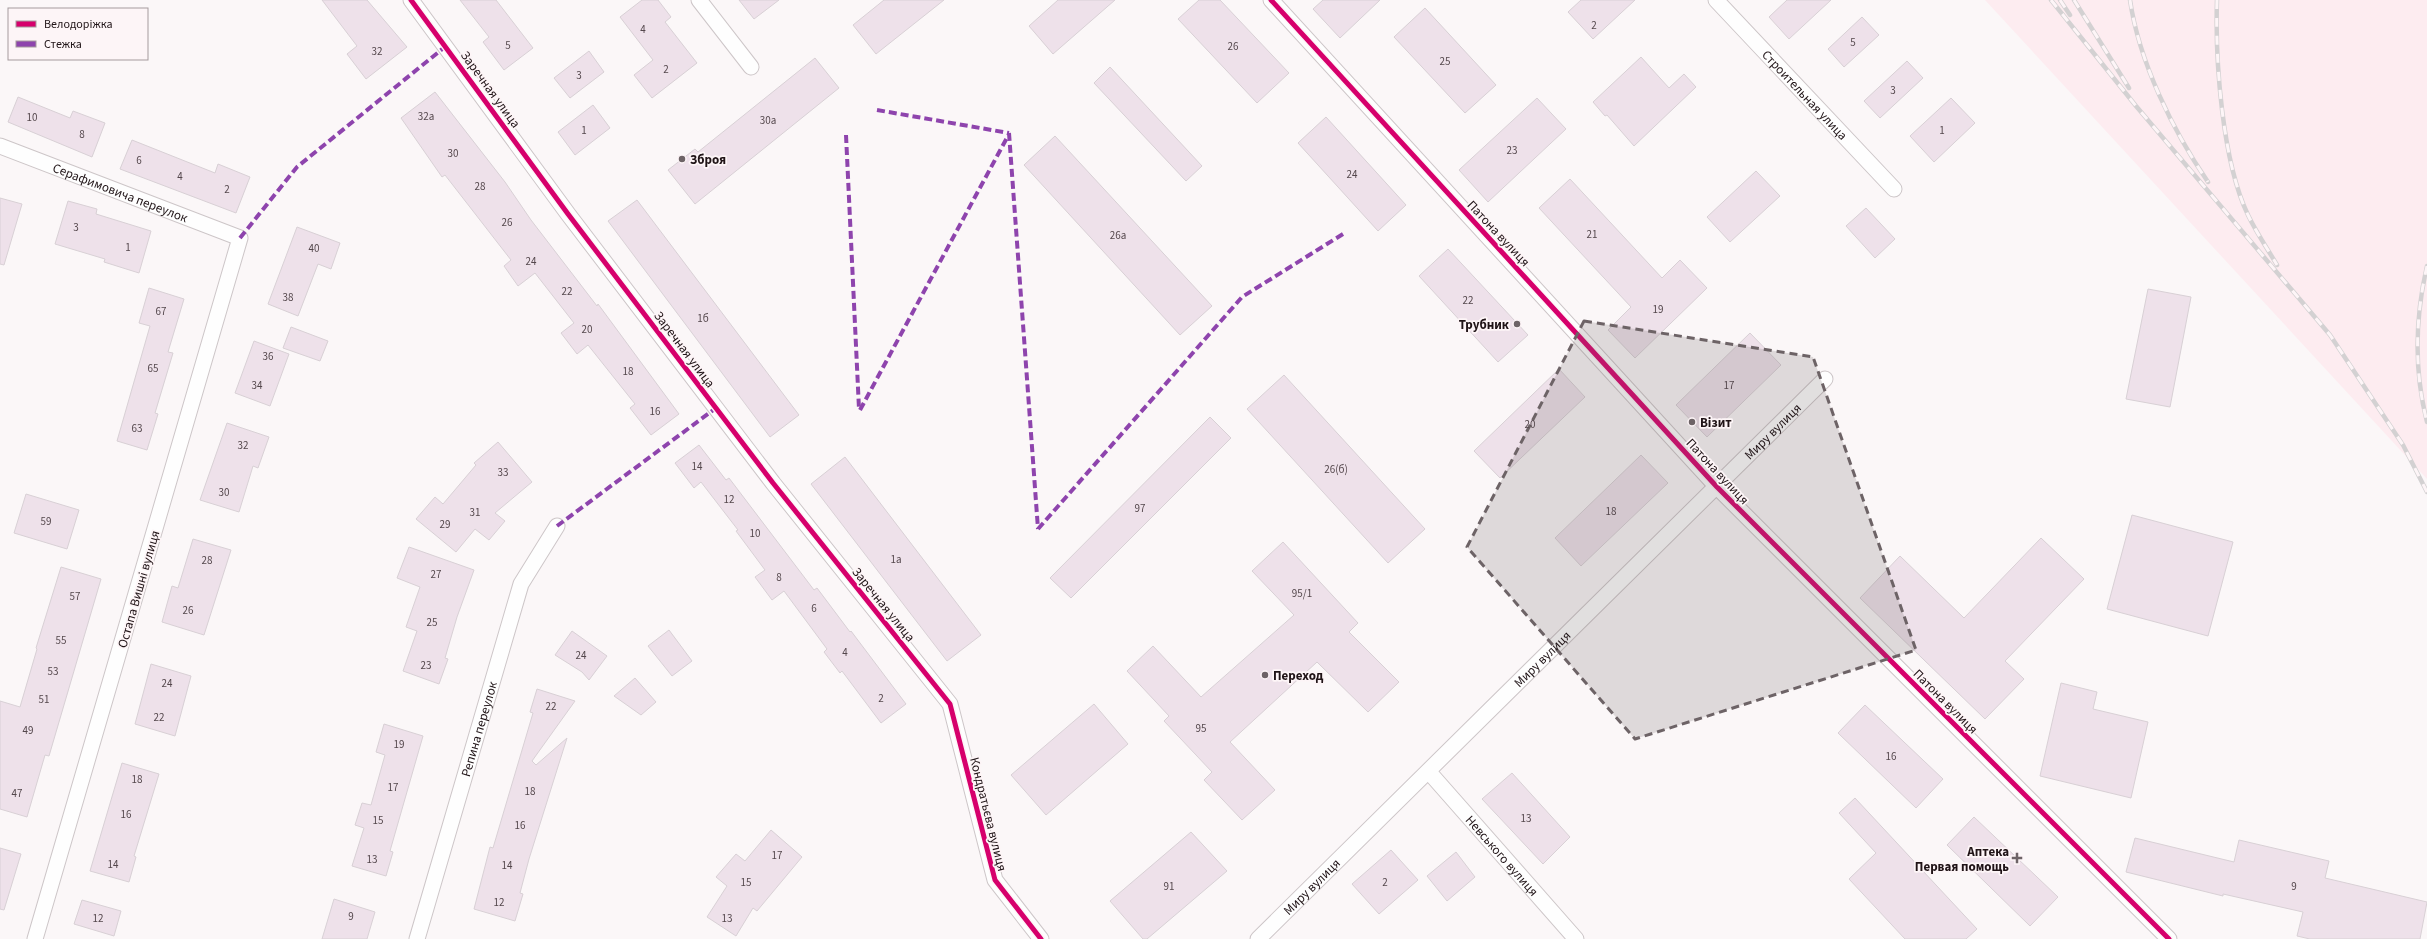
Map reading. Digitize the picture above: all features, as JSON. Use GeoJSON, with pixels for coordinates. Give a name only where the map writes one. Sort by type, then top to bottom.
{"type":"FeatureCollection","features":[{"type":"Feature","properties":{"kind":"street","name":"Заречная улица"},"geometry":{"type":"LineString","coordinates":[[411,0],[568,214],[773,483],[950,704]]}},
{"type":"Feature","properties":{"kind":"street"},"geometry":{"type":"LineString","coordinates":[[699,0],[751,67]]}},
{"type":"Feature","properties":{"kind":"street","name":"Патона вулиця"},"geometry":{"type":"LineString","coordinates":[[1271,0],[1717,487],[2169,939]]}},
{"type":"Feature","properties":{"kind":"street","name":"Строительная улица"},"geometry":{"type":"LineString","coordinates":[[1716,0],[1894,189]]}},
{"type":"Feature","properties":{"kind":"street","name":"Серафимовича переулок"},"geometry":{"type":"LineString","coordinates":[[0,146],[240,238]]}},
{"type":"Feature","properties":{"kind":"street","name":"Остапа Вишні вулиця"},"geometry":{"type":"LineString","coordinates":[[35,939],[240,238]]}},
{"type":"Feature","properties":{"kind":"street","name":"Миру вулиця"},"geometry":{"type":"LineString","coordinates":[[1258,939],[1826,379]]}},
{"type":"Feature","properties":{"kind":"street","name":"Репина переулок"},"geometry":{"type":"LineString","coordinates":[[417,939],[521,584],[556,526]]}},
{"type":"Feature","properties":{"kind":"street","name":"Кондратьєва вулиця"},"geometry":{"type":"LineString","coordinates":[[950,704],[995,880],[1041,939]]}},
{"type":"Feature","properties":{"kind":"street","name":"Невського вулиця"},"geometry":{"type":"LineString","coordinates":[[1429,772],[1576,939]]}},
{"type":"Feature","properties":{"kind":"highlighted area"},"geometry":{"type":"Polygon","coordinates":[[[1584,321],[1813,357],[1916,650],[1635,739],[1467,547],[1584,321]]]}},
{"type":"Feature","properties":{"kind":"shaded area"},"geometry":{"type":"Polygon","coordinates":[[[1985,0],[2427,0],[2427,479],[1985,0]]]}},
{"type":"Feature","properties":{"kind":"building"},"geometry":{"type":"Polygon","coordinates":[[[322,0],[367,0],[407,47],[366,79],[347,54],[357,46],[322,0]]]}},
{"type":"Feature","properties":{"kind":"building"},"geometry":{"type":"Polygon","coordinates":[[[460,0],[496,0],[533,48],[504,70],[483,42],[489,37],[460,0]]]}},
{"type":"Feature","properties":{"kind":"building"},"geometry":{"type":"Polygon","coordinates":[[[642,0],[658,0],[671,17],[665,22],[697,63],[652,98],[634,75],[653,60],[620,17],[642,0]]]}},
{"type":"Feature","properties":{"kind":"building"},"geometry":{"type":"Polygon","coordinates":[[[739,0],[779,0],[754,19],[739,0]]]}},
{"type":"Feature","properties":{"kind":"building"},"geometry":{"type":"Polygon","coordinates":[[[884,0],[944,0],[876,54],[853,25],[884,0]]]}},
{"type":"Feature","properties":{"kind":"building"},"geometry":{"type":"Polygon","coordinates":[[[1058,0],[1115,0],[1053,54],[1029,26],[1058,0]]]}},
{"type":"Feature","properties":{"kind":"building"},"geometry":{"type":"Polygon","coordinates":[[[1199,0],[1220,0],[1289,73],[1257,103],[1178,19],[1199,0]]]}},
{"type":"Feature","properties":{"kind":"building"},"geometry":{"type":"Polygon","coordinates":[[[1323,0],[1380,0],[1340,38],[1313,9],[1323,0]]]}},
{"type":"Feature","properties":{"kind":"building"},"geometry":{"type":"Polygon","coordinates":[[[1581,0],[1635,0],[1593,39],[1568,12],[1581,0]]]}},
{"type":"Feature","properties":{"kind":"building"},"geometry":{"type":"Polygon","coordinates":[[[1787,0],[1831,0],[1789,39],[1769,17],[1787,0]]]}},
{"type":"Feature","properties":{"kind":"building"},"geometry":{"type":"Polygon","coordinates":[[[1425,8],[1496,85],[1465,113],[1394,37],[1425,8]]]}},
{"type":"Feature","properties":{"kind":"building"},"geometry":{"type":"Polygon","coordinates":[[[1862,17],[1879,35],[1844,67],[1828,49],[1862,17]]]}},
{"type":"Feature","properties":{"kind":"building"},"geometry":{"type":"Polygon","coordinates":[[[589,51],[604,72],[570,98],[554,78],[589,51]]]}},
{"type":"Feature","properties":{"kind":"building"},"geometry":{"type":"Polygon","coordinates":[[[1641,57],[1669,88],[1684,74],[1696,87],[1634,146],[1607,115],[1605,116],[1593,102],[1641,57]]]}},
{"type":"Feature","properties":{"kind":"building"},"geometry":{"type":"Polygon","coordinates":[[[815,58],[839,88],[695,204],[668,170],[695,149],[698,152],[815,58]]]}},
{"type":"Feature","properties":{"kind":"building"},"geometry":{"type":"Polygon","coordinates":[[[1907,61],[1923,78],[1880,118],[1864,101],[1907,61]]]}},
{"type":"Feature","properties":{"kind":"building"},"geometry":{"type":"Polygon","coordinates":[[[1110,67],[1202,166],[1186,181],[1094,83],[1110,67]]]}},
{"type":"Feature","properties":{"kind":"building"},"geometry":{"type":"Polygon","coordinates":[[[435,92],[505,182],[531,220],[597,306],[598,304],[679,414],[651,435],[630,408],[635,404],[588,345],[577,354],[561,333],[574,323],[535,273],[518,286],[504,266],[511,260],[445,175],[442,177],[401,118],[435,92]]]}},
{"type":"Feature","properties":{"kind":"building"},"geometry":{"type":"Polygon","coordinates":[[[18,97],[70,118],[73,111],[105,123],[92,157],[8,122],[18,97]]]}},
{"type":"Feature","properties":{"kind":"building"},"geometry":{"type":"Polygon","coordinates":[[[1537,98],[1566,129],[1488,202],[1459,170],[1537,98]]]}},
{"type":"Feature","properties":{"kind":"building"},"geometry":{"type":"Polygon","coordinates":[[[1951,98],[1975,123],[1934,162],[1910,136],[1951,98]]]}},
{"type":"Feature","properties":{"kind":"building"},"geometry":{"type":"Polygon","coordinates":[[[593,105],[610,128],[575,155],[558,132],[593,105]]]}},
{"type":"Feature","properties":{"kind":"building"},"geometry":{"type":"Polygon","coordinates":[[[1326,117],[1406,205],[1378,231],[1298,143],[1326,117]]]}},
{"type":"Feature","properties":{"kind":"building"},"geometry":{"type":"Polygon","coordinates":[[[1055,136],[1212,306],[1180,335],[1024,165],[1055,136]]]}},
{"type":"Feature","properties":{"kind":"building"},"geometry":{"type":"Polygon","coordinates":[[[132,140],[215,173],[218,164],[250,177],[236,213],[120,169],[132,140]]]}},
{"type":"Feature","properties":{"kind":"building"},"geometry":{"type":"Polygon","coordinates":[[[1756,171],[1780,196],[1730,242],[1707,217],[1756,171]]]}},
{"type":"Feature","properties":{"kind":"building"},"geometry":{"type":"Polygon","coordinates":[[[1570,179],[1662,278],[1680,260],[1707,288],[1635,358],[1608,330],[1631,307],[1539,208],[1570,179]]]}},
{"type":"Feature","properties":{"kind":"building"},"geometry":{"type":"Polygon","coordinates":[[[0,198],[22,204],[4,265],[0,264],[0,198]]]}},
{"type":"Feature","properties":{"kind":"building"},"geometry":{"type":"Polygon","coordinates":[[[637,200],[799,415],[770,437],[608,221],[637,200]]]}},
{"type":"Feature","properties":{"kind":"building"},"geometry":{"type":"Polygon","coordinates":[[[68,201],[97,209],[96,214],[151,231],[139,273],[104,262],[105,259],[55,244],[68,201]]]}},
{"type":"Feature","properties":{"kind":"building"},"geometry":{"type":"Polygon","coordinates":[[[1866,208],[1895,239],[1875,258],[1846,226],[1866,208]]]}},
{"type":"Feature","properties":{"kind":"building"},"geometry":{"type":"Polygon","coordinates":[[[297,227],[340,243],[331,269],[318,264],[298,316],[268,304],[297,227]]]}},
{"type":"Feature","properties":{"kind":"building"},"geometry":{"type":"Polygon","coordinates":[[[1448,249],[1528,335],[1498,362],[1419,276],[1448,249]]]}},
{"type":"Feature","properties":{"kind":"building"},"geometry":{"type":"Polygon","coordinates":[[[149,288],[184,299],[168,352],[173,353],[155,413],[158,414],[147,450],[117,441],[150,326],[139,323],[149,288]]]}},
{"type":"Feature","properties":{"kind":"building"},"geometry":{"type":"Polygon","coordinates":[[[2148,289],[2191,297],[2170,407],[2126,399],[2148,289]]]}},
{"type":"Feature","properties":{"kind":"building"},"geometry":{"type":"Polygon","coordinates":[[[291,327],[328,341],[320,361],[283,348],[291,327]]]}},
{"type":"Feature","properties":{"kind":"building"},"geometry":{"type":"Polygon","coordinates":[[[1750,333],[1781,365],[1707,437],[1676,405],[1750,333]]]}},
{"type":"Feature","properties":{"kind":"building"},"geometry":{"type":"Polygon","coordinates":[[[254,341],[289,354],[270,406],[235,393],[254,341]]]}},
{"type":"Feature","properties":{"kind":"building"},"geometry":{"type":"Polygon","coordinates":[[[1559,369],[1585,397],[1500,478],[1474,451],[1559,369]]]}},
{"type":"Feature","properties":{"kind":"building"},"geometry":{"type":"Polygon","coordinates":[[[1284,375],[1425,529],[1388,563],[1247,409],[1284,375]]]}},
{"type":"Feature","properties":{"kind":"building"},"geometry":{"type":"Polygon","coordinates":[[[1210,417],[1231,438],[1071,598],[1050,578],[1210,417]]]}},
{"type":"Feature","properties":{"kind":"building"},"geometry":{"type":"Polygon","coordinates":[[[227,423],[269,437],[258,468],[253,466],[239,512],[200,500],[227,423]]]}},
{"type":"Feature","properties":{"kind":"building"},"geometry":{"type":"Polygon","coordinates":[[[498,442],[532,482],[495,513],[505,521],[489,540],[475,529],[456,552],[416,519],[435,497],[443,504],[476,465],[474,463],[498,442]]]}},
{"type":"Feature","properties":{"kind":"building"},"geometry":{"type":"Polygon","coordinates":[[[699,445],[726,480],[729,478],[814,590],[817,588],[906,704],[881,723],[842,671],[840,673],[824,652],[827,649],[784,591],[772,600],[755,577],[765,570],[736,531],[738,530],[701,482],[694,488],[675,463],[699,445]]]}},
{"type":"Feature","properties":{"kind":"building"},"geometry":{"type":"Polygon","coordinates":[[[1641,455],[1668,483],[1581,566],[1555,538],[1641,455]]]}},
{"type":"Feature","properties":{"kind":"building"},"geometry":{"type":"Polygon","coordinates":[[[845,457],[981,635],[947,661],[811,484],[845,457]]]}},
{"type":"Feature","properties":{"kind":"building"},"geometry":{"type":"Polygon","coordinates":[[[26,494],[79,510],[67,549],[14,533],[26,494]]]}},
{"type":"Feature","properties":{"kind":"building"},"geometry":{"type":"Polygon","coordinates":[[[2132,515],[2233,542],[2208,636],[2107,609],[2132,515]]]}},
{"type":"Feature","properties":{"kind":"building"},"geometry":{"type":"Polygon","coordinates":[[[2041,538],[2084,579],[2005,661],[2024,679],[1985,719],[1860,598],[1900,556],[1964,618],[2041,538]]]}},
{"type":"Feature","properties":{"kind":"building"},"geometry":{"type":"Polygon","coordinates":[[[193,539],[231,550],[204,635],[162,622],[172,586],[178,588],[193,539]]]}},
{"type":"Feature","properties":{"kind":"building"},"geometry":{"type":"Polygon","coordinates":[[[1283,542],[1358,623],[1349,632],[1399,682],[1368,712],[1317,662],[1230,742],[1275,790],[1242,820],[1204,780],[1212,772],[1164,721],[1169,716],[1127,671],[1153,646],[1201,697],[1294,615],[1252,571],[1283,542]]]}},
{"type":"Feature","properties":{"kind":"building"},"geometry":{"type":"Polygon","coordinates":[[[409,547],[474,570],[457,617],[445,658],[448,659],[439,684],[403,671],[417,631],[406,627],[420,587],[397,578],[409,547]]]}},
{"type":"Feature","properties":{"kind":"building"},"geometry":{"type":"Polygon","coordinates":[[[61,567],[101,579],[49,756],[45,755],[27,817],[0,809],[0,701],[20,707],[37,649],[36,648],[61,567]]]}},
{"type":"Feature","properties":{"kind":"building"},"geometry":{"type":"Polygon","coordinates":[[[669,630],[692,661],[672,676],[648,646],[669,630]]]}},
{"type":"Feature","properties":{"kind":"building"},"geometry":{"type":"Polygon","coordinates":[[[572,631],[607,656],[589,680],[582,672],[555,655],[572,631]]]}},
{"type":"Feature","properties":{"kind":"building"},"geometry":{"type":"Polygon","coordinates":[[[151,664],[191,676],[175,736],[135,724],[151,664]]]}},
{"type":"Feature","properties":{"kind":"building"},"geometry":{"type":"Polygon","coordinates":[[[635,678],[656,702],[641,715],[614,696],[635,678]]]}},
{"type":"Feature","properties":{"kind":"building"},"geometry":{"type":"Polygon","coordinates":[[[2061,683],[2097,692],[2093,709],[2148,722],[2131,798],[2040,776],[2061,683]]]}},
{"type":"Feature","properties":{"kind":"building"},"geometry":{"type":"Polygon","coordinates":[[[537,689],[575,701],[532,761],[536,765],[567,738],[529,859],[520,893],[523,894],[515,921],[474,909],[490,847],[493,848],[533,713],[530,712],[537,689]]]}},
{"type":"Feature","properties":{"kind":"building"},"geometry":{"type":"Polygon","coordinates":[[[1094,704],[1128,744],[1046,815],[1011,775],[1094,704]]]}},
{"type":"Feature","properties":{"kind":"building"},"geometry":{"type":"Polygon","coordinates":[[[1865,705],[1943,779],[1916,808],[1838,733],[1865,705]]]}},
{"type":"Feature","properties":{"kind":"building"},"geometry":{"type":"Polygon","coordinates":[[[384,724],[423,736],[390,851],[393,852],[386,876],[352,866],[364,828],[355,825],[362,803],[371,805],[385,755],[376,752],[384,724]]]}},
{"type":"Feature","properties":{"kind":"building"},"geometry":{"type":"Polygon","coordinates":[[[122,763],[159,774],[134,856],[136,857],[129,882],[90,871],[122,763]]]}},
{"type":"Feature","properties":{"kind":"building"},"geometry":{"type":"Polygon","coordinates":[[[1512,773],[1570,837],[1543,864],[1482,799],[1512,773]]]}},
{"type":"Feature","properties":{"kind":"building"},"geometry":{"type":"Polygon","coordinates":[[[1855,798],[1977,929],[1966,939],[1905,939],[1849,879],[1876,853],[1839,813],[1855,798]]]}},
{"type":"Feature","properties":{"kind":"building"},"geometry":{"type":"Polygon","coordinates":[[[1974,817],[2058,897],[2030,926],[1947,845],[1974,817]]]}},
{"type":"Feature","properties":{"kind":"building"},"geometry":{"type":"Polygon","coordinates":[[[771,830],[802,857],[757,911],[753,908],[736,936],[707,917],[727,886],[716,877],[736,854],[745,861],[771,830]]]}},
{"type":"Feature","properties":{"kind":"building"},"geometry":{"type":"Polygon","coordinates":[[[1191,832],[1227,871],[1147,939],[1143,939],[1110,901],[1191,832]]]}},
{"type":"Feature","properties":{"kind":"building"},"geometry":{"type":"Polygon","coordinates":[[[2135,838],[2234,862],[2239,840],[2329,861],[2325,878],[2427,902],[2420,939],[2310,939],[2297,936],[2303,912],[2223,894],[2223,896],[2126,872],[2135,838]]]}},
{"type":"Feature","properties":{"kind":"building"},"geometry":{"type":"Polygon","coordinates":[[[0,848],[21,854],[4,910],[0,909],[0,848]]]}},
{"type":"Feature","properties":{"kind":"building"},"geometry":{"type":"Polygon","coordinates":[[[1391,850],[1418,880],[1379,914],[1352,884],[1391,850]]]}},
{"type":"Feature","properties":{"kind":"building"},"geometry":{"type":"Polygon","coordinates":[[[1456,852],[1475,877],[1447,901],[1427,876],[1456,852]]]}},
{"type":"Feature","properties":{"kind":"building"},"geometry":{"type":"Polygon","coordinates":[[[334,899],[375,912],[367,939],[322,939],[334,899]]]}},
{"type":"Feature","properties":{"kind":"building"},"geometry":{"type":"Polygon","coordinates":[[[82,900],[121,911],[114,936],[74,924],[82,900]]]}},
{"type":"Feature","properties":{"kind":"railway"},"geometry":{"type":"LineString","coordinates":[[2051,0],[2136,106],[2330,335],[2403,445],[2427,492]]}},
{"type":"Feature","properties":{"kind":"railway"},"geometry":{"type":"LineString","coordinates":[[2060,0],[2070,15]]}},
{"type":"Feature","properties":{"kind":"railway"},"geometry":{"type":"LineString","coordinates":[[2074,0],[2129,88]]}},
{"type":"Feature","properties":{"kind":"railway"},"geometry":{"type":"LineString","coordinates":[[2130,0],[2134,24],[2141,47],[2159,95],[2182,141],[2208,182]]}},
{"type":"Feature","properties":{"kind":"railway"},"geometry":{"type":"LineString","coordinates":[[2217,0],[2217,51],[2219,80],[2226,139],[2232,167],[2239,193],[2248,215],[2277,265]]}},
{"type":"Feature","properties":{"kind":"railway"},"geometry":{"type":"LineString","coordinates":[[2427,266],[2418,325],[2418,364],[2427,422]]}},
{"type":"Feature","properties":{"kind":"marked path"},"geometry":{"type":"LineString","coordinates":[[240,238],[297,167],[446,46]]}},
{"type":"Feature","properties":{"kind":"marked path"},"geometry":{"type":"LineString","coordinates":[[877,110],[1009,133]]}},
{"type":"Feature","properties":{"kind":"marked path"},"geometry":{"type":"LineString","coordinates":[[1009,133],[1038,529]]}},
{"type":"Feature","properties":{"kind":"marked path"},"geometry":{"type":"LineString","coordinates":[[860,410],[1009,134]]}},
{"type":"Feature","properties":{"kind":"marked path"},"geometry":{"type":"LineString","coordinates":[[846,135],[859,409]]}},
{"type":"Feature","properties":{"kind":"marked path"},"geometry":{"type":"LineString","coordinates":[[1038,529],[1242,297],[1343,234]]}},
{"type":"Feature","properties":{"kind":"marked path"},"geometry":{"type":"LineString","coordinates":[[557,526],[716,408]]}},
{"type":"Feature","properties":{"kind":"cycle path"},"geometry":{"type":"LineString","coordinates":[[411,0],[568,214],[773,483],[950,704],[995,880],[1041,939]]}},
{"type":"Feature","properties":{"kind":"cycle path"},"geometry":{"type":"LineString","coordinates":[[1271,0],[1717,487],[2169,939]]}},
{"type":"Feature","properties":{"kind":"place","name":"Зброя"},"geometry":{"type":"Point","coordinates":[682,159]}},
{"type":"Feature","properties":{"kind":"place","name":"Трубник"},"geometry":{"type":"Point","coordinates":[1517,324]}},
{"type":"Feature","properties":{"kind":"place","name":"Візит"},"geometry":{"type":"Point","coordinates":[1692,422]}},
{"type":"Feature","properties":{"kind":"place","name":"Переход"},"geometry":{"type":"Point","coordinates":[1265,675]}},
{"type":"Feature","properties":{"kind":"place","name":"Аптека Первая помощь"},"geometry":{"type":"Point","coordinates":[2017,858]}}]}
